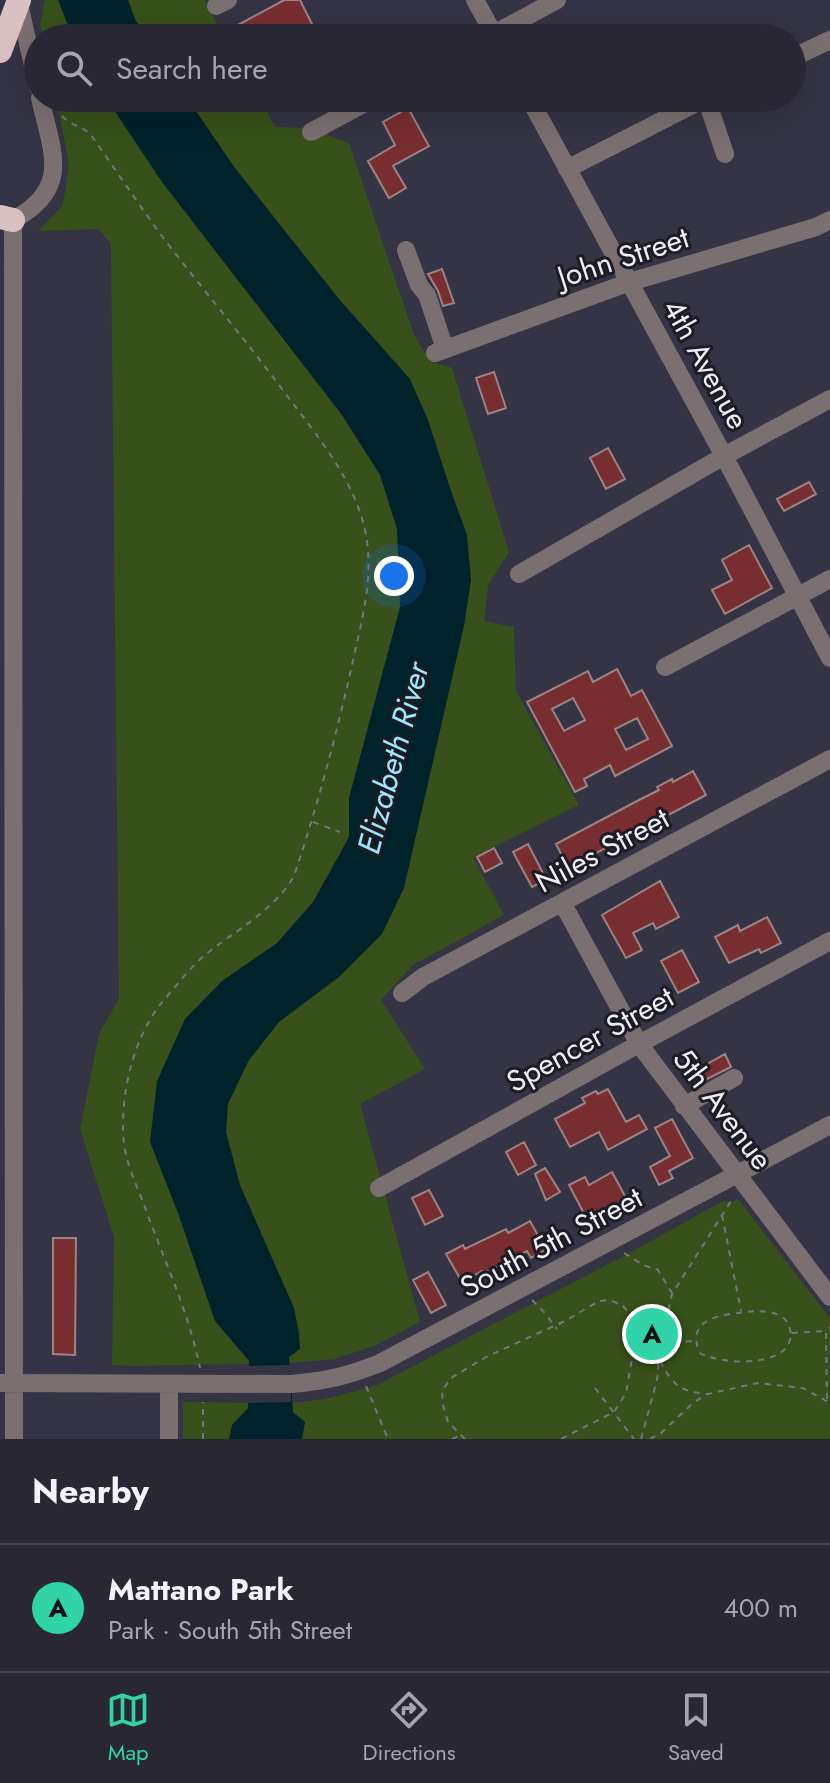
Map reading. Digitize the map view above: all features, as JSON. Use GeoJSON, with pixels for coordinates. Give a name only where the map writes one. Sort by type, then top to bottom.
{"type":"FeatureCollection","features":[{"type":"Feature","properties":{"kind":"highway"},"geometry":{"type":"LineString","coordinates":[[1,47],[19,0]]}},
{"type":"Feature","properties":{"kind":"street"},"geometry":{"type":"LineString","coordinates":[[19,0],[24,24]]}},
{"type":"Feature","properties":{"kind":"street"},"geometry":{"type":"LineString","coordinates":[[475,0],[486,24]]}},
{"type":"Feature","properties":{"kind":"street"},"geometry":{"type":"LineString","coordinates":[[515,24],[557,0]]}},
{"type":"Feature","properties":{"kind":"street"},"geometry":{"type":"LineString","coordinates":[[806,51],[830,40]]}},
{"type":"Feature","properties":{"kind":"street"},"geometry":{"type":"LineString","coordinates":[[14,1439],[7,1383],[6,218],[37,204],[52,181],[54,160],[43,112]]}},
{"type":"Feature","properties":{"kind":"street"},"geometry":{"type":"LineString","coordinates":[[311,132],[348,112]]}},
{"type":"Feature","properties":{"kind":"street","name":"4th Avenue"},"geometry":{"type":"LineString","coordinates":[[536,112],[830,658]]}},
{"type":"Feature","properties":{"kind":"street"},"geometry":{"type":"LineString","coordinates":[[567,169],[679,112]]}},
{"type":"Feature","properties":{"kind":"street"},"geometry":{"type":"LineString","coordinates":[[711,112],[725,154]]}},
{"type":"Feature","properties":{"kind":"street","name":"John Street"},"geometry":{"type":"LineString","coordinates":[[406,250],[419,285],[427,295],[440,351],[630,282],[816,227],[830,220]]}},
{"type":"Feature","properties":{"kind":"street"},"geometry":{"type":"LineString","coordinates":[[519,574],[830,399]]}},
{"type":"Feature","properties":{"kind":"street"},"geometry":{"type":"LineString","coordinates":[[665,667],[830,579]]}},
{"type":"Feature","properties":{"kind":"street","name":"Niles Street"},"geometry":{"type":"LineString","coordinates":[[402,993],[423,977],[830,759]]}},
{"type":"Feature","properties":{"kind":"street","name":"5th Avenue"},"geometry":{"type":"LineString","coordinates":[[563,904],[639,1044],[830,1297]]}},
{"type":"Feature","properties":{"kind":"street","name":"Spencer Street"},"geometry":{"type":"LineString","coordinates":[[379,1188],[830,941]]}},
{"type":"Feature","properties":{"kind":"street"},"geometry":{"type":"LineString","coordinates":[[684,1106],[734,1078]]}},
{"type":"Feature","properties":{"kind":"street","name":"South 5th Street"},"geometry":{"type":"LineString","coordinates":[[7,1383],[291,1384],[343,1377],[380,1363],[830,1125]]}},
{"type":"Feature","properties":{"kind":"street"},"geometry":{"type":"LineString","coordinates":[[169,1385],[169,1439]]}},
{"type":"Feature","properties":{"kind":"path"},"geometry":{"type":"LineString","coordinates":[[58,112],[70,124],[91,135],[163,237],[247,342],[334,460],[358,508],[368,549],[364,606],[336,739],[294,876],[275,902],[190,969],[147,1023],[133,1056],[123,1125],[127,1160],[193,1336],[200,1368]]}},
{"type":"Feature","properties":{"kind":"path"},"geometry":{"type":"LineString","coordinates":[[312,822],[340,832]]}},
{"type":"Feature","properties":{"kind":"path"},"geometry":{"type":"LineString","coordinates":[[641,1439],[657,1380],[672,1294],[733,1198]]}},
{"type":"Feature","properties":{"kind":"path"},"geometry":{"type":"LineString","coordinates":[[722,1214],[741,1313]]}},
{"type":"Feature","properties":{"kind":"path"},"geometry":{"type":"LineString","coordinates":[[622,1252],[658,1270],[672,1294]]}},
{"type":"Feature","properties":{"kind":"path"},"geometry":{"type":"LineString","coordinates":[[531,1300],[556,1327]]}},
{"type":"Feature","properties":{"kind":"path"},"geometry":{"type":"LineString","coordinates":[[465,1439],[448,1422],[443,1405],[442,1391],[451,1378],[486,1357],[556,1327],[599,1301],[610,1300],[623,1306],[632,1316],[637,1330],[626,1393],[614,1412],[561,1439]]}},
{"type":"Feature","properties":{"kind":"path"},"geometry":{"type":"LineString","coordinates":[[761,1311],[776,1314],[789,1324],[791,1333],[787,1348],[759,1360],[724,1362],[709,1359],[700,1353],[696,1341],[700,1326],[719,1316],[741,1313],[761,1311]]}},
{"type":"Feature","properties":{"kind":"path"},"geometry":{"type":"LineString","coordinates":[[791,1333],[826,1331],[830,1327]]}},
{"type":"Feature","properties":{"kind":"path"},"geometry":{"type":"LineString","coordinates":[[826,1331],[828,1402]]}},
{"type":"Feature","properties":{"kind":"path"},"geometry":{"type":"LineString","coordinates":[[661,1344],[696,1341]]}},
{"type":"Feature","properties":{"kind":"path"},"geometry":{"type":"LineString","coordinates":[[659,1360],[670,1379],[687,1391],[708,1394]]}},
{"type":"Feature","properties":{"kind":"path"},"geometry":{"type":"LineString","coordinates":[[650,1439],[708,1394],[757,1383],[803,1388],[828,1402]]}},
{"type":"Feature","properties":{"kind":"path"},"geometry":{"type":"LineString","coordinates":[[366,1386],[388,1439]]}},
{"type":"Feature","properties":{"kind":"path"},"geometry":{"type":"LineString","coordinates":[[595,1388],[634,1439]]}},
{"type":"Feature","properties":{"kind":"path"},"geometry":{"type":"LineString","coordinates":[[203,1400],[203,1439]]}},
{"type":"Feature","properties":{"kind":"path"},"geometry":{"type":"LineString","coordinates":[[452,1439],[460,1435]]}},
{"type":"Feature","properties":{"kind":"green space"},"geometry":{"type":"Polygon","coordinates":[[[45,0],[204,0],[217,24],[40,24],[45,0]]]}},
{"type":"Feature","properties":{"kind":"green space"},"geometry":{"type":"Polygon","coordinates":[[[59,112],[267,112],[275,127],[309,128],[349,143],[414,335],[430,361],[452,368],[509,552],[488,585],[484,621],[514,627],[516,691],[579,805],[473,857],[504,915],[413,965],[381,1000],[425,1069],[360,1104],[420,1322],[374,1346],[334,1359],[290,1363],[112,1365],[114,1237],[80,1129],[99,1034],[119,999],[111,244],[98,229],[38,231],[63,205],[69,164],[59,112]]]}},
{"type":"Feature","properties":{"kind":"green space"},"geometry":{"type":"Polygon","coordinates":[[[738,1199],[830,1318],[830,1439],[183,1439],[183,1402],[292,1403],[325,1399],[375,1386],[723,1201],[738,1199]]]}},
{"type":"Feature","properties":{"kind":"water"},"geometry":{"type":"Polygon","coordinates":[[[58,0],[128,0],[138,24],[67,24],[58,0]]]}},
{"type":"Feature","properties":{"kind":"water","name":"Elizabeth River"},"geometry":{"type":"Polygon","coordinates":[[[115,112],[197,112],[235,168],[339,299],[410,379],[428,420],[467,535],[471,580],[464,626],[404,888],[382,934],[339,977],[279,1022],[249,1060],[228,1104],[226,1132],[240,1185],[294,1308],[300,1349],[289,1357],[293,1412],[305,1422],[302,1439],[229,1439],[232,1425],[248,1408],[249,1361],[215,1321],[150,1142],[157,1081],[185,1019],[222,981],[277,943],[313,902],[349,837],[349,798],[400,607],[397,529],[380,475],[342,415],[162,182],[115,112]]]}},
{"type":"Feature","properties":{"kind":"pier"},"geometry":{"type":"Polygon","coordinates":[[[290,1365],[291,1402],[245,1403],[245,1366],[290,1365]]]}},
{"type":"Feature","properties":{"kind":"building"},"geometry":{"type":"Polygon","coordinates":[[[284,0],[300,0],[312,24],[240,24],[284,0]]]}},
{"type":"Feature","properties":{"kind":"building"},"geometry":{"type":"Polygon","coordinates":[[[401,112],[410,112],[429,146],[393,166],[406,188],[389,198],[368,161],[395,145],[383,122],[401,112]]]}},
{"type":"Feature","properties":{"kind":"building"},"geometry":{"type":"Polygon","coordinates":[[[442,269],[454,303],[443,306],[428,274],[442,269]]]}},
{"type":"Feature","properties":{"kind":"building"},"geometry":{"type":"Polygon","coordinates":[[[494,372],[506,408],[488,414],[476,378],[494,372]]]}},
{"type":"Feature","properties":{"kind":"building"},"geometry":{"type":"Polygon","coordinates":[[[608,448],[625,479],[606,489],[590,458],[608,448]]]}},
{"type":"Feature","properties":{"kind":"building"},"geometry":{"type":"Polygon","coordinates":[[[809,482],[816,494],[784,511],[777,499],[809,482]]]}},
{"type":"Feature","properties":{"kind":"building"},"geometry":{"type":"Polygon","coordinates":[[[749,545],[772,588],[725,614],[712,590],[732,580],[722,560],[749,545]]]}},
{"type":"Feature","properties":{"kind":"building"},"geometry":{"type":"Polygon","coordinates":[[[617,669],[631,696],[642,690],[672,746],[615,776],[610,765],[584,779],[587,786],[575,792],[527,702],[588,671],[593,682],[617,669]],[[573,698],[552,709],[564,731],[585,720],[573,698]],[[637,718],[615,729],[626,750],[648,739],[637,718]]]}},
{"type":"Feature","properties":{"kind":"building"},"geometry":{"type":"Polygon","coordinates":[[[693,771],[706,795],[568,868],[556,844],[659,790],[657,787],[672,779],[673,782],[693,771]]]}},
{"type":"Feature","properties":{"kind":"building"},"geometry":{"type":"Polygon","coordinates":[[[528,844],[546,879],[532,887],[513,852],[528,844]]]}},
{"type":"Feature","properties":{"kind":"building"},"geometry":{"type":"Polygon","coordinates":[[[494,848],[502,863],[485,872],[477,857],[494,848]]]}},
{"type":"Feature","properties":{"kind":"building"},"geometry":{"type":"Polygon","coordinates":[[[660,881],[679,917],[656,929],[653,923],[633,933],[642,950],[626,958],[602,915],[660,881]]]}},
{"type":"Feature","properties":{"kind":"building"},"geometry":{"type":"Polygon","coordinates":[[[767,917],[781,943],[729,963],[715,937],[738,925],[740,931],[767,917]]]}},
{"type":"Feature","properties":{"kind":"building"},"geometry":{"type":"Polygon","coordinates":[[[682,950],[699,982],[678,993],[661,961],[682,950]]]}},
{"type":"Feature","properties":{"kind":"building"},"geometry":{"type":"Polygon","coordinates":[[[725,1054],[731,1067],[701,1082],[695,1071],[725,1054]]]}},
{"type":"Feature","properties":{"kind":"building"},"geometry":{"type":"Polygon","coordinates":[[[608,1089],[626,1122],[639,1115],[647,1129],[608,1150],[599,1132],[570,1147],[555,1119],[585,1103],[582,1098],[608,1089]]]}},
{"type":"Feature","properties":{"kind":"building"},"geometry":{"type":"Polygon","coordinates":[[[672,1119],[693,1158],[669,1171],[673,1178],[659,1185],[650,1167],[670,1156],[655,1128],[672,1119]]]}},
{"type":"Feature","properties":{"kind":"building"},"geometry":{"type":"Polygon","coordinates":[[[524,1142],[536,1165],[518,1175],[506,1152],[524,1142]]]}},
{"type":"Feature","properties":{"kind":"building"},"geometry":{"type":"Polygon","coordinates":[[[545,1168],[560,1192],[546,1200],[535,1174],[545,1168]]]}},
{"type":"Feature","properties":{"kind":"building"},"geometry":{"type":"Polygon","coordinates":[[[612,1172],[632,1209],[612,1219],[607,1210],[588,1221],[569,1185],[585,1177],[589,1185],[612,1172]]]}},
{"type":"Feature","properties":{"kind":"building"},"geometry":{"type":"Polygon","coordinates":[[[429,1190],[443,1216],[425,1225],[412,1198],[429,1190]]]}},
{"type":"Feature","properties":{"kind":"building"},"geometry":{"type":"Polygon","coordinates":[[[530,1221],[546,1250],[531,1258],[527,1251],[462,1282],[446,1254],[463,1245],[465,1249],[506,1229],[508,1233],[530,1221]]]}},
{"type":"Feature","properties":{"kind":"building"},"geometry":{"type":"Polygon","coordinates":[[[53,1238],[76,1238],[75,1355],[53,1354],[53,1238]]]}},
{"type":"Feature","properties":{"kind":"building"},"geometry":{"type":"Polygon","coordinates":[[[428,1272],[446,1305],[431,1313],[413,1280],[428,1272]]]}},
{"type":"Feature","properties":{"kind":"place","name":"Mattano Park"},"geometry":{"type":"Point","coordinates":[652,1334]}}]}
